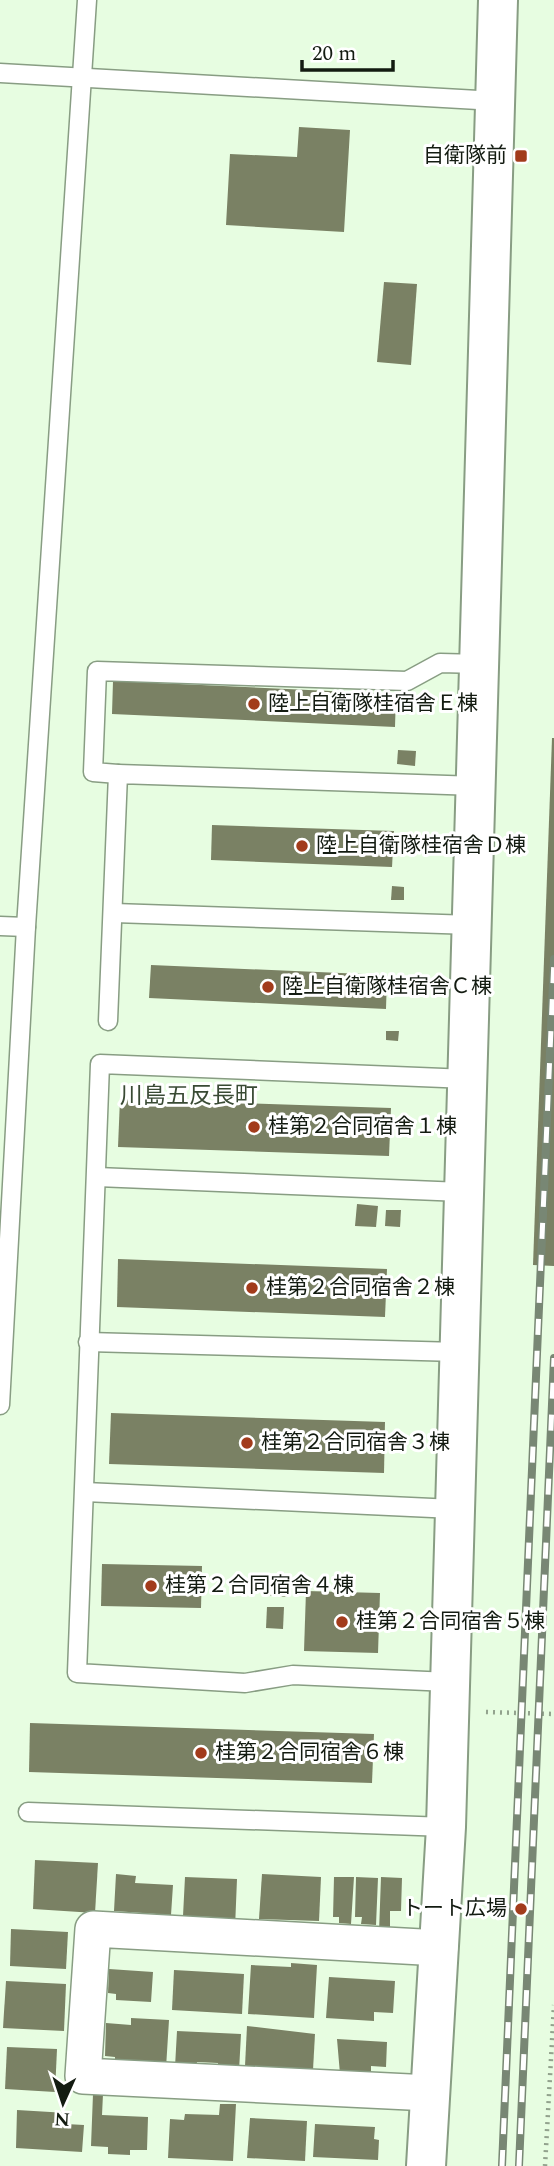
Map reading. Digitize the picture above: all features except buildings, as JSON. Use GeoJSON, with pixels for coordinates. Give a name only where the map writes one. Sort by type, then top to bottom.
{"type":"FeatureCollection","features":[{"type":"Feature","properties":{"kind":"street"},"geometry":{"type":"LineString","coordinates":[[426,2166],[446,1826],[498,0]]}},
{"type":"Feature","properties":{"kind":"street"},"geometry":{"type":"LineString","coordinates":[[430,2093],[83,2076],[93,1929],[440,1948]]}},
{"type":"Feature","properties":{"kind":"lane"},"geometry":{"type":"LineString","coordinates":[[0,1405],[26,927],[87,0]]}},
{"type":"Feature","properties":{"kind":"lane"},"geometry":{"type":"LineString","coordinates":[[0,73],[496,101]]}},
{"type":"Feature","properties":{"kind":"lane"},"geometry":{"type":"LineString","coordinates":[[477,786],[93,772],[97,671],[407,681],[440,663],[480,664]]}},
{"type":"Feature","properties":{"kind":"lane"},"geometry":{"type":"LineString","coordinates":[[108,1021],[118,774]]}},
{"type":"Feature","properties":{"kind":"lane"},"geometry":{"type":"LineString","coordinates":[[114,913],[472,925]]}},
{"type":"Feature","properties":{"kind":"lane"},"geometry":{"type":"LineString","coordinates":[[0,926],[26,927]]}},
{"type":"Feature","properties":{"kind":"lane"},"geometry":{"type":"LineString","coordinates":[[449,1682],[293,1675],[246,1683],[77,1673],[100,1064],[468,1079]]}},
{"type":"Feature","properties":{"kind":"lane"},"geometry":{"type":"LineString","coordinates":[[97,1177],[462,1192]]}},
{"type":"Feature","properties":{"kind":"lane"},"geometry":{"type":"LineString","coordinates":[[88,1342],[458,1352]]}},
{"type":"Feature","properties":{"kind":"lane"},"geometry":{"type":"LineString","coordinates":[[85,1492],[454,1509]]}},
{"type":"Feature","properties":{"kind":"lane"},"geometry":{"type":"LineString","coordinates":[[28,1812],[446,1826]]}},
{"type":"Feature","properties":{"kind":"path"},"geometry":{"type":"LineString","coordinates":[[486,1712],[554,1714]]}},
{"type":"Feature","properties":{"kind":"path"},"geometry":{"type":"LineString","coordinates":[[545,2166],[554,2006]]}},
{"type":"Feature","properties":{"kind":"railway"},"geometry":{"type":"LineString","coordinates":[[502,2166],[554,959]]}},
{"type":"Feature","properties":{"kind":"railway"},"geometry":{"type":"LineString","coordinates":[[519,2166],[554,1358]]}},
{"type":"Feature","properties":{"kind":"place","name":"自衛隊前"},"geometry":{"type":"Point","coordinates":[521,156]}},
{"type":"Feature","properties":{"kind":"place","name":"陸上自衛隊桂宿舎Ｅ棟"},"geometry":{"type":"Point","coordinates":[254,704]}},
{"type":"Feature","properties":{"kind":"place","name":"陸上自衛隊桂宿舎Ｄ棟"},"geometry":{"type":"Point","coordinates":[302,846]}},
{"type":"Feature","properties":{"kind":"place","name":"陸上自衛隊桂宿舎Ｃ棟"},"geometry":{"type":"Point","coordinates":[268,987]}},
{"type":"Feature","properties":{"kind":"place","name":"桂第２合同宿舎１棟"},"geometry":{"type":"Point","coordinates":[254,1127]}},
{"type":"Feature","properties":{"kind":"place","name":"桂第２合同宿舎２棟"},"geometry":{"type":"Point","coordinates":[252,1288]}},
{"type":"Feature","properties":{"kind":"place","name":"桂第２合同宿舎３棟"},"geometry":{"type":"Point","coordinates":[247,1443]}},
{"type":"Feature","properties":{"kind":"place","name":"桂第２合同宿舎４棟"},"geometry":{"type":"Point","coordinates":[151,1586]}},
{"type":"Feature","properties":{"kind":"place","name":"桂第２合同宿舎５棟"},"geometry":{"type":"Point","coordinates":[342,1622]}},
{"type":"Feature","properties":{"kind":"place","name":"桂第２合同宿舎６棟"},"geometry":{"type":"Point","coordinates":[201,1753]}},
{"type":"Feature","properties":{"kind":"place","name":"トート広場"},"geometry":{"type":"Point","coordinates":[521,1909]}},
{"type":"Feature","properties":{"kind":"district","name":"川島五反長町"},"geometry":{"type":"Point","coordinates":[189,1096]}}]}
